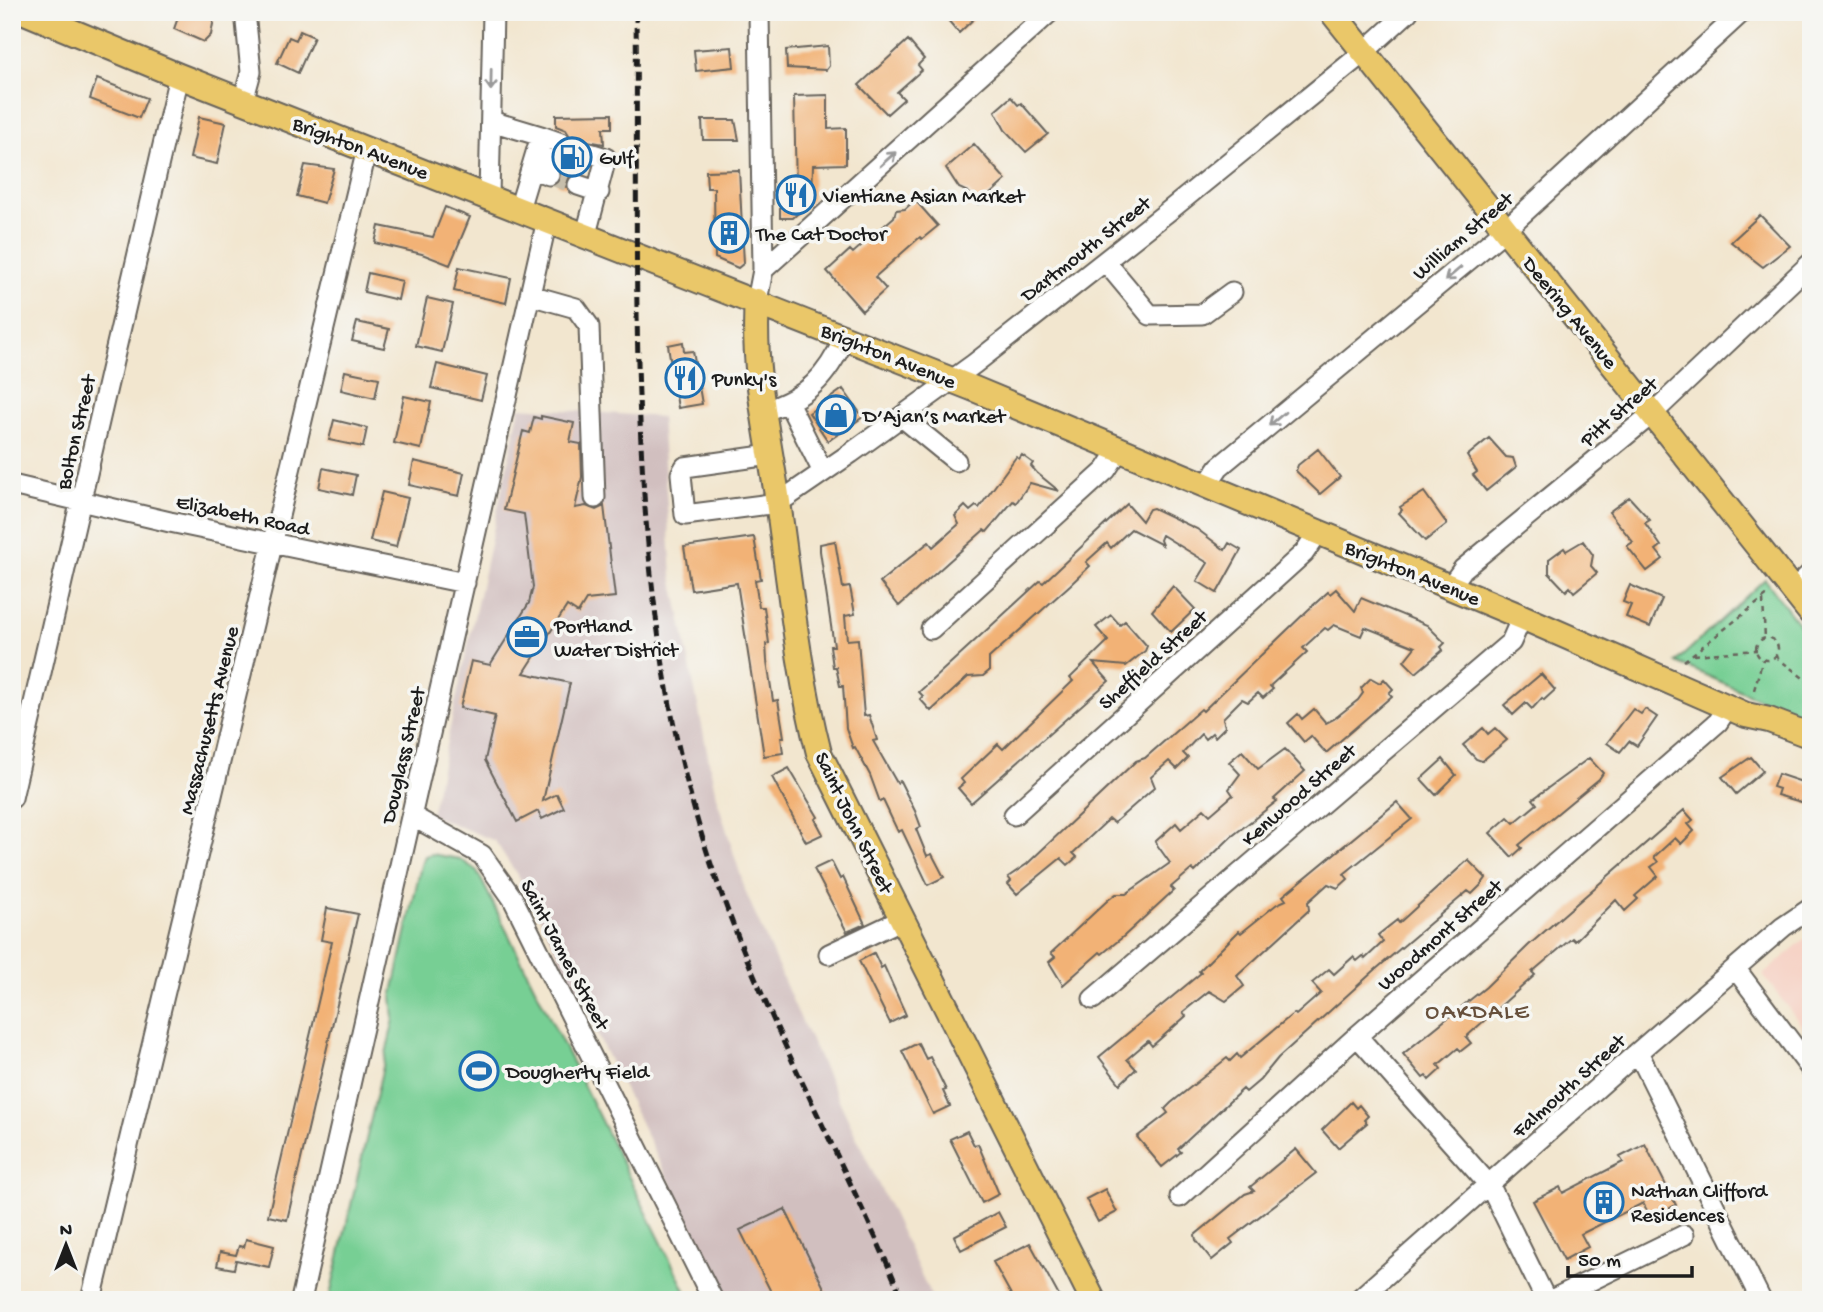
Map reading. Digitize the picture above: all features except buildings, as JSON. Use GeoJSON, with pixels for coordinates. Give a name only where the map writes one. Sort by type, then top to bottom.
{"type":"FeatureCollection","features":[{"type":"Feature","properties":{"kind":"main road","name":"Brighton Avenue"},"geometry":{"type":"LineString","coordinates":[[25,12],[179,76],[757,301],[1522,617],[1737,711],[1811,736]]}},
{"type":"Feature","properties":{"kind":"main road","name":"Deering Avenue"},"geometry":{"type":"LineString","coordinates":[[1332,12],[1653,413],[1780,592],[1811,613]]}},
{"type":"Feature","properties":{"kind":"main road","name":"Saint John Street"},"geometry":{"type":"LineString","coordinates":[[757,301],[755,352],[803,682],[819,753],[1093,1300]]}},
{"type":"Feature","properties":{"kind":"main road","name":"Brighton Avenue"},"geometry":{"type":"LineString","coordinates":[[1737,711],[1763,730],[1811,750]]}},
{"type":"Feature","properties":{"kind":"street"},"geometry":{"type":"LineString","coordinates":[[243,101],[251,72],[245,12]]}},
{"type":"Feature","properties":{"kind":"street"},"geometry":{"type":"LineString","coordinates":[[489,197],[493,12]]}},
{"type":"Feature","properties":{"kind":"street"},"geometry":{"type":"LineString","coordinates":[[757,301],[763,270],[759,12]]}},
{"type":"Feature","properties":{"kind":"street"},"geometry":{"type":"LineString","coordinates":[[763,270],[1050,12]]}},
{"type":"Feature","properties":{"kind":"street","name":"Dartmouth Street"},"geometry":{"type":"LineString","coordinates":[[778,503],[902,417],[1105,261],[1363,53],[1408,12]]}},
{"type":"Feature","properties":{"kind":"street","name":"William Street"},"geometry":{"type":"LineString","coordinates":[[1206,486],[1219,467],[1505,230],[1742,12]]}},
{"type":"Feature","properties":{"kind":"street","name":"Bolton Street"},"geometry":{"type":"LineString","coordinates":[[12,798],[179,76]]}},
{"type":"Feature","properties":{"kind":"street"},"geometry":{"type":"LineString","coordinates":[[491,121],[541,136],[546,161],[520,209]]}},
{"type":"Feature","properties":{"kind":"street","name":"Massachusetts Avenue"},"geometry":{"type":"LineString","coordinates":[[91,1300],[367,149]]}},
{"type":"Feature","properties":{"kind":"street"},"geometry":{"type":"LineString","coordinates":[[586,234],[601,184],[606,158],[584,169],[601,184]]}},
{"type":"Feature","properties":{"kind":"street","name":"Douglass Street"},"geometry":{"type":"LineString","coordinates":[[302,1300],[547,220]]}},
{"type":"Feature","properties":{"kind":"street"},"geometry":{"type":"LineString","coordinates":[[1105,261],[1150,315],[1202,314],[1232,292]]}},
{"type":"Feature","properties":{"kind":"street","name":"Pitt Street"},"geometry":{"type":"LineString","coordinates":[[1450,587],[1463,569],[1653,413],[1811,263]]}},
{"type":"Feature","properties":{"kind":"street"},"geometry":{"type":"LineString","coordinates":[[530,295],[576,308],[589,326],[595,498]]}},
{"type":"Feature","properties":{"kind":"street"},"geometry":{"type":"LineString","coordinates":[[764,411],[788,402],[824,377],[845,337]]}},
{"type":"Feature","properties":{"kind":"street"},"geometry":{"type":"LineString","coordinates":[[788,402],[823,472]]}},
{"type":"Feature","properties":{"kind":"street"},"geometry":{"type":"LineString","coordinates":[[902,417],[956,461]]}},
{"type":"Feature","properties":{"kind":"street"},"geometry":{"type":"LineString","coordinates":[[931,629],[1106,470],[1119,450]]}},
{"type":"Feature","properties":{"kind":"street"},"geometry":{"type":"LineString","coordinates":[[770,454],[685,467],[681,474],[685,515],[778,503]]}},
{"type":"Feature","properties":{"kind":"street","name":"Elizabeth Road"},"geometry":{"type":"LineString","coordinates":[[12,485],[274,544],[465,583]]}},
{"type":"Feature","properties":{"kind":"street","name":"Sheffield Street"},"geometry":{"type":"LineString","coordinates":[[1014,815],[1304,553],[1317,534]]}},
{"type":"Feature","properties":{"kind":"street"},"geometry":{"type":"LineString","coordinates":[[1780,592],[1811,573]]}},
{"type":"Feature","properties":{"kind":"street","name":"Kenwood Street"},"geometry":{"type":"LineString","coordinates":[[1093,999],[1511,642],[1522,617]]}},
{"type":"Feature","properties":{"kind":"street","name":"Woodmont Street"},"geometry":{"type":"LineString","coordinates":[[1180,1197],[1357,1036],[1718,722],[1737,711]]}},
{"type":"Feature","properties":{"kind":"street","name":"Saint James Street"},"geometry":{"type":"LineString","coordinates":[[412,816],[482,855],[513,899],[713,1300]]}},
{"type":"Feature","properties":{"kind":"street","name":"Falmouth Street"},"geometry":{"type":"LineString","coordinates":[[1358,1300],[1735,968],[1811,908]]}},
{"type":"Feature","properties":{"kind":"street"},"geometry":{"type":"LineString","coordinates":[[829,954],[902,919]]}},
{"type":"Feature","properties":{"kind":"street"},"geometry":{"type":"LineString","coordinates":[[1735,968],[1811,1069]]}},
{"type":"Feature","properties":{"kind":"street"},"geometry":{"type":"LineString","coordinates":[[1357,1036],[1490,1186],[1548,1300],[1684,1235]]}},
{"type":"Feature","properties":{"kind":"street"},"geometry":{"type":"LineString","coordinates":[[1638,1052],[1761,1300]]}},
{"type":"Feature","properties":{"kind":"path"},"geometry":{"type":"LineString","coordinates":[[1684,662],[1763,599],[1780,592]]}},
{"type":"Feature","properties":{"kind":"path"},"geometry":{"type":"LineString","coordinates":[[1763,599],[1765,639]]}},
{"type":"Feature","properties":{"kind":"path"},"geometry":{"type":"LineString","coordinates":[[1754,690],[1763,660],[1757,650],[1759,642],[1765,639]]}},
{"type":"Feature","properties":{"kind":"path"},"geometry":{"type":"LineString","coordinates":[[1765,639],[1777,645],[1775,656]]}},
{"type":"Feature","properties":{"kind":"path"},"geometry":{"type":"LineString","coordinates":[[1692,655],[1757,650]]}},
{"type":"Feature","properties":{"kind":"path"},"geometry":{"type":"LineString","coordinates":[[1763,660],[1775,656]]}},
{"type":"Feature","properties":{"kind":"path"},"geometry":{"type":"LineString","coordinates":[[1775,656],[1811,684]]}},
{"type":"Feature","properties":{"kind":"shaded area"},"geometry":{"type":"Polygon","coordinates":[[[520,407],[661,417],[672,576],[716,796],[746,893],[797,1011],[933,1300],[727,1300],[525,887],[495,841],[431,815],[520,407]]]}},
{"type":"Feature","properties":{"kind":"shaded area"},"geometry":{"type":"Polygon","coordinates":[[[1811,933],[1811,1038],[1763,975],[1811,933]]]}},
{"type":"Feature","properties":{"kind":"green space"},"geometry":{"type":"Polygon","coordinates":[[[1765,579],[1811,641],[1811,722],[1676,662],[1765,579]]]}},
{"type":"Feature","properties":{"kind":"green space","name":"Dougherty Field"},"geometry":{"type":"Polygon","coordinates":[[[431,854],[460,859],[477,871],[690,1300],[329,1300],[394,1019],[392,997],[421,865],[425,856],[431,854]]]}},
{"type":"Feature","properties":{"kind":"tunnel"},"geometry":{"type":"LineString","coordinates":[[561,143],[590,153]]}},
{"type":"Feature","properties":{"kind":"tunnel"},"geometry":{"type":"LineString","coordinates":[[554,161],[583,170]]}},
{"type":"Feature","properties":{"kind":"tunnel"},"geometry":{"type":"LineString","coordinates":[[549,175],[578,185]]}},
{"type":"Feature","properties":{"kind":"railway"},"geometry":{"type":"LineString","coordinates":[[636,12],[637,336],[641,446],[649,555],[663,662],[683,768],[713,870],[733,925],[779,1033],[903,1300]]}},
{"type":"Feature","properties":{"kind":"place","name":"Gulf"},"geometry":{"type":"Point","coordinates":[572,157]}},
{"type":"Feature","properties":{"kind":"place","name":"Vientiane Asian Market"},"geometry":{"type":"Point","coordinates":[796,195]}},
{"type":"Feature","properties":{"kind":"place","name":"The Cat Doctor"},"geometry":{"type":"Point","coordinates":[729,233]}},
{"type":"Feature","properties":{"kind":"place","name":"Punky's"},"geometry":{"type":"Point","coordinates":[685,378]}},
{"type":"Feature","properties":{"kind":"place","name":"D’Ajan’s Market"},"geometry":{"type":"Point","coordinates":[836,415]}},
{"type":"Feature","properties":{"kind":"place","name":"Portland Water District"},"geometry":{"type":"Point","coordinates":[527,637]}},
{"type":"Feature","properties":{"kind":"place","name":"Dougherty Field"},"geometry":{"type":"Point","coordinates":[479,1071]}},
{"type":"Feature","properties":{"kind":"place","name":"Nathan Clifford Residences"},"geometry":{"type":"Point","coordinates":[1604,1202]}},
{"type":"Feature","properties":{"kind":"district","name":"OAKDALE"},"geometry":{"type":"Point","coordinates":[1478,1010]}}]}
